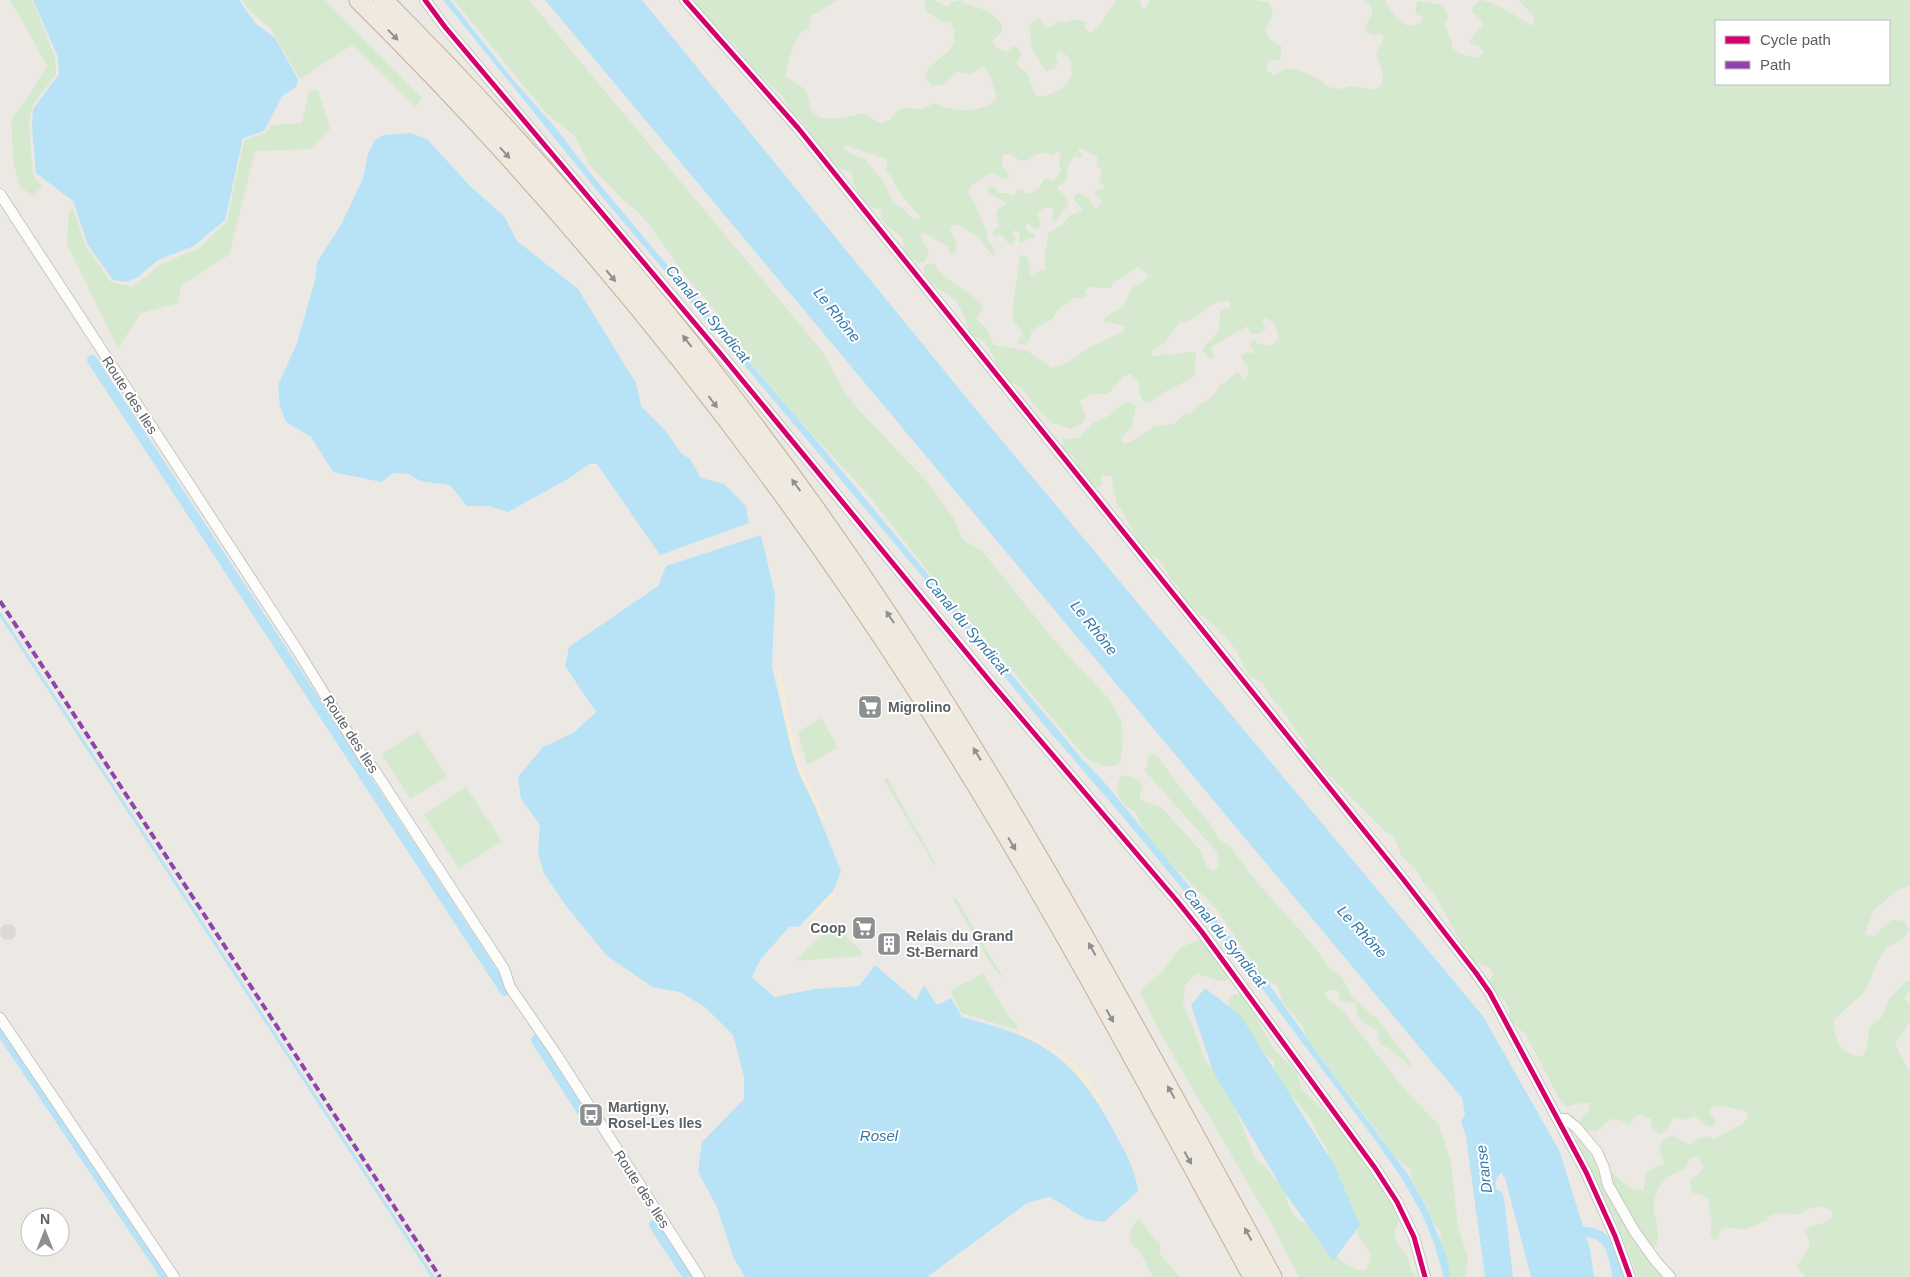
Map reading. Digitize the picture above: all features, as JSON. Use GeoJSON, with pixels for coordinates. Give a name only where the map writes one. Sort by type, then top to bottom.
{"type":"FeatureCollection","features":[{"type":"Feature","properties":{"kind":"highway"},"geometry":{"type":"LineString","coordinates":[[359,0],[463,107],[580,238],[699,384],[806,527],[922,697],[996,817],[1108,1012],[1253,1277]]}},
{"type":"Feature","properties":{"kind":"highway"},"geometry":{"type":"LineString","coordinates":[[383,0],[514,138],[638,281],[764,442],[883,608],[998,788],[1064,900],[1272,1277]]}},
{"type":"Feature","properties":{"kind":"street"},"geometry":{"type":"LineString","coordinates":[[425,0],[445,27],[719,352],[993,685],[1202,932],[1375,1168],[1397,1202],[1414,1237],[1425,1277]]}},
{"type":"Feature","properties":{"kind":"street"},"geometry":{"type":"LineString","coordinates":[[685,0],[798,128],[1415,894],[1476,973],[1490,993],[1586,1172],[1615,1236],[1630,1277]]}},
{"type":"Feature","properties":{"kind":"street","name":"Route des Iles"},"geometry":{"type":"LineString","coordinates":[[0,194],[293,643],[354,744],[366,762],[373,768],[504,969],[510,987],[556,1054],[699,1277]]}},
{"type":"Feature","properties":{"kind":"street"},"geometry":{"type":"LineString","coordinates":[[0,1018],[174,1277]]}},
{"type":"Feature","properties":{"kind":"street"},"geometry":{"type":"LineString","coordinates":[[1558,1119],[1566,1119],[1577,1128],[1597,1152],[1604,1168],[1608,1185],[1635,1232],[1670,1277]]}},
{"type":"Feature","properties":{"kind":"shaded area"},"geometry":{"type":"Polygon","coordinates":[[[8,924],[16,932],[8,940],[0,932],[8,924]]]}},
{"type":"Feature","properties":{"kind":"green space"},"geometry":{"type":"Polygon","coordinates":[[[10,0],[32,0],[55,57],[56,74],[32,106],[29,126],[33,175],[42,186],[33,197],[20,186],[14,165],[11,120],[31,93],[47,65],[10,0]]]}},
{"type":"Feature","properties":{"kind":"green space"},"geometry":{"type":"Polygon","coordinates":[[[242,0],[325,0],[422,98],[416,107],[352,45],[300,79],[271,29],[248,9],[242,0]]]}},
{"type":"Feature","properties":{"kind":"green space"},"geometry":{"type":"Polygon","coordinates":[[[454,0],[529,0],[822,351],[846,394],[858,409],[930,485],[954,519],[962,539],[983,552],[1053,639],[1109,699],[1121,721],[1123,735],[1121,759],[1118,765],[1102,765],[1086,758],[930,574],[866,492],[800,421],[747,358],[716,312],[685,275],[650,226],[590,166],[574,135],[547,114],[454,0]]]}},
{"type":"Feature","properties":{"kind":"green space"},"geometry":{"type":"Polygon","coordinates":[[[689,0],[839,0],[811,16],[808,30],[801,32],[793,46],[785,75],[804,89],[812,111],[816,115],[828,119],[863,113],[882,124],[903,108],[924,109],[934,103],[959,110],[967,110],[984,107],[997,98],[989,73],[983,67],[971,74],[957,72],[944,84],[933,86],[924,77],[928,69],[951,48],[954,41],[951,22],[942,21],[926,12],[926,0],[934,0],[948,7],[952,2],[960,0],[993,15],[1002,24],[1002,32],[992,41],[996,48],[1007,52],[1013,46],[1019,49],[1022,54],[1017,62],[1020,68],[1027,73],[1035,95],[1042,97],[1062,88],[1067,83],[1072,72],[1071,65],[1069,57],[1059,51],[1056,57],[1058,62],[1056,68],[1046,71],[1032,48],[1029,26],[1038,18],[1045,28],[1054,26],[1058,21],[1064,23],[1074,19],[1086,22],[1085,29],[1091,33],[1117,0],[1140,0],[1141,6],[1146,10],[1149,0],[1256,0],[1269,3],[1272,15],[1265,30],[1270,39],[1282,47],[1280,61],[1273,60],[1268,62],[1266,71],[1275,75],[1285,68],[1295,69],[1318,78],[1329,87],[1340,89],[1352,86],[1374,90],[1381,85],[1383,74],[1376,53],[1383,40],[1382,34],[1375,35],[1365,32],[1368,20],[1373,13],[1371,6],[1365,0],[1385,0],[1399,20],[1410,26],[1422,22],[1422,16],[1415,14],[1417,1],[1439,4],[1447,12],[1448,19],[1444,25],[1453,49],[1461,54],[1477,58],[1484,52],[1478,45],[1469,44],[1475,33],[1483,25],[1472,12],[1473,6],[1480,0],[1501,7],[1533,26],[1535,18],[1519,0],[1910,0],[1910,884],[1894,893],[1874,910],[1864,935],[1875,936],[1892,920],[1905,921],[1909,931],[1901,941],[1887,947],[1880,956],[1866,990],[1833,1021],[1840,1046],[1849,1053],[1863,1057],[1870,1026],[1883,1016],[1888,1000],[1905,982],[1910,980],[1910,991],[1904,998],[1910,1005],[1910,1022],[1895,1044],[1910,1072],[1910,1277],[1805,1277],[1797,1267],[1809,1246],[1808,1237],[1804,1231],[1825,1223],[1832,1217],[1832,1210],[1821,1206],[1807,1209],[1795,1215],[1786,1213],[1771,1215],[1767,1220],[1745,1229],[1723,1228],[1720,1231],[1718,1240],[1713,1240],[1709,1200],[1700,1194],[1692,1193],[1690,1184],[1691,1179],[1698,1175],[1704,1167],[1698,1157],[1690,1158],[1685,1168],[1668,1176],[1659,1187],[1654,1203],[1658,1234],[1657,1241],[1655,1247],[1650,1245],[1608,1181],[1612,1172],[1629,1188],[1644,1191],[1645,1179],[1650,1170],[1664,1164],[1659,1149],[1663,1141],[1672,1135],[1689,1145],[1695,1140],[1707,1136],[1714,1139],[1744,1123],[1748,1117],[1745,1111],[1714,1106],[1709,1112],[1716,1122],[1713,1127],[1706,1125],[1694,1116],[1685,1120],[1673,1117],[1666,1132],[1659,1134],[1651,1126],[1651,1119],[1640,1114],[1634,1118],[1630,1125],[1620,1120],[1611,1119],[1596,1132],[1582,1129],[1580,1119],[1589,1110],[1590,1103],[1581,1103],[1567,1107],[1561,1102],[1526,1035],[1511,1021],[1505,1001],[1494,991],[1489,981],[1493,975],[1489,967],[1476,963],[1468,955],[1433,892],[1423,883],[1416,869],[1402,857],[1394,837],[1385,831],[1312,759],[1305,742],[1289,718],[1268,693],[1263,683],[1248,673],[1231,643],[1184,598],[1179,587],[1170,578],[1163,564],[1157,558],[1148,556],[1138,546],[1136,537],[1117,504],[1111,476],[1100,475],[1103,483],[1100,487],[1090,484],[1083,477],[1074,458],[1063,451],[1063,439],[1079,438],[1093,423],[1109,416],[1122,404],[1129,402],[1136,405],[1132,426],[1121,438],[1124,444],[1136,439],[1153,427],[1174,424],[1185,414],[1191,413],[1214,395],[1219,386],[1238,372],[1243,380],[1248,373],[1248,367],[1241,355],[1247,352],[1252,354],[1254,351],[1249,344],[1256,339],[1257,344],[1272,346],[1279,338],[1274,322],[1265,318],[1262,321],[1266,329],[1261,333],[1251,334],[1248,326],[1223,340],[1211,348],[1214,355],[1211,359],[1202,350],[1218,331],[1221,311],[1231,307],[1229,301],[1223,301],[1206,308],[1187,322],[1180,321],[1166,342],[1152,351],[1151,356],[1163,353],[1169,355],[1188,352],[1196,353],[1195,374],[1190,378],[1160,394],[1150,403],[1143,402],[1139,392],[1138,380],[1130,374],[1124,376],[1108,394],[1091,394],[1080,401],[1085,415],[1083,423],[1071,429],[1052,423],[1033,404],[1024,390],[1006,379],[997,370],[995,359],[985,342],[970,334],[964,315],[954,299],[932,284],[923,270],[924,266],[929,263],[935,265],[945,277],[979,301],[983,309],[976,319],[987,329],[994,345],[1020,351],[1026,350],[1052,368],[1067,363],[1085,350],[1124,331],[1124,326],[1104,321],[1106,317],[1123,307],[1133,287],[1147,279],[1148,275],[1138,267],[1113,283],[1110,288],[1089,287],[1085,291],[1087,296],[1084,298],[1073,298],[1056,312],[1054,317],[1031,331],[1031,336],[1026,345],[1017,343],[1023,333],[1013,320],[1013,305],[1020,255],[1028,257],[1031,277],[1038,271],[1045,270],[1045,253],[1049,232],[1063,224],[1071,215],[1083,210],[1074,200],[1075,195],[1079,193],[1089,198],[1092,205],[1096,208],[1103,202],[1094,194],[1097,190],[1106,188],[1100,182],[1099,178],[1102,173],[1096,166],[1098,162],[1097,157],[1079,147],[1078,150],[1083,155],[1081,157],[1075,156],[1068,166],[1067,179],[1057,188],[1068,199],[1068,205],[1055,221],[1051,218],[1054,212],[1050,207],[1046,207],[1037,214],[1041,222],[1039,228],[1034,229],[1029,223],[1026,225],[1026,230],[1035,235],[1036,238],[1027,239],[1021,244],[1019,241],[1020,233],[1015,230],[1012,233],[1016,239],[1012,244],[1008,243],[1002,235],[995,236],[992,233],[999,227],[996,212],[1006,204],[989,194],[987,189],[996,188],[998,193],[1007,193],[1012,196],[1015,195],[1017,189],[1031,194],[1041,186],[1046,178],[1053,181],[1062,170],[1059,167],[1061,154],[1057,151],[1052,155],[1040,153],[1025,161],[1019,160],[1011,154],[1004,154],[1002,166],[1009,173],[1008,177],[1003,179],[989,173],[974,184],[968,193],[988,234],[987,240],[994,248],[993,256],[978,237],[958,225],[953,225],[950,228],[957,247],[954,253],[949,255],[949,247],[923,233],[920,235],[927,247],[928,253],[925,262],[920,263],[904,254],[903,238],[881,219],[882,210],[866,206],[853,183],[852,172],[840,169],[827,156],[813,140],[803,122],[792,113],[783,97],[747,62],[735,44],[699,15],[689,0]],[[848,146],[841,147],[851,154],[864,158],[885,184],[893,202],[904,209],[912,218],[920,220],[921,217],[903,197],[885,170],[887,159],[848,146]]]}},
{"type":"Feature","properties":{"kind":"green space"},"geometry":{"type":"Polygon","coordinates":[[[318,90],[330,129],[310,149],[255,151],[229,255],[181,285],[178,303],[141,313],[118,348],[67,244],[69,211],[73,209],[86,247],[111,282],[133,287],[161,264],[198,249],[227,221],[244,140],[265,133],[272,125],[302,123],[309,91],[318,90]]]}},
{"type":"Feature","properties":{"kind":"green space"},"geometry":{"type":"Polygon","coordinates":[[[821,718],[838,747],[807,765],[798,732],[821,718]]]}},
{"type":"Feature","properties":{"kind":"green space"},"geometry":{"type":"Polygon","coordinates":[[[418,731],[447,777],[410,799],[382,754],[418,731]]]}},
{"type":"Feature","properties":{"kind":"green space"},"geometry":{"type":"Polygon","coordinates":[[[1149,755],[1157,756],[1209,822],[1219,839],[1232,848],[1249,873],[1313,945],[1329,968],[1342,977],[1352,997],[1377,1019],[1410,1061],[1410,1067],[1389,1048],[1380,1045],[1377,1030],[1361,1020],[1357,1014],[1356,1003],[1340,1001],[1339,992],[1336,990],[1325,993],[1327,999],[1342,1010],[1405,1090],[1439,1125],[1451,1163],[1458,1226],[1468,1258],[1465,1277],[1448,1277],[1440,1243],[1441,1233],[1432,1221],[1426,1204],[1412,1181],[1411,1170],[1396,1158],[1313,1047],[1306,1036],[1303,1026],[1282,1001],[1277,985],[1264,979],[1217,910],[1160,852],[1141,826],[1136,812],[1125,806],[1117,793],[1119,778],[1122,775],[1137,779],[1143,786],[1139,796],[1142,801],[1159,806],[1166,812],[1200,850],[1206,866],[1213,871],[1217,869],[1219,858],[1216,851],[1145,771],[1149,755]]]}},
{"type":"Feature","properties":{"kind":"green space"},"geometry":{"type":"Polygon","coordinates":[[[887,778],[936,864],[934,865],[884,780],[887,778]]]}},
{"type":"Feature","properties":{"kind":"green space"},"geometry":{"type":"Polygon","coordinates":[[[466,787],[502,841],[459,869],[424,815],[466,787]]]}},
{"type":"Feature","properties":{"kind":"green space"},"geometry":{"type":"Polygon","coordinates":[[[956,898],[1001,977],[990,962],[953,899],[956,898]]]}},
{"type":"Feature","properties":{"kind":"green space"},"geometry":{"type":"Polygon","coordinates":[[[833,924],[863,953],[860,956],[795,961],[833,924]]]}},
{"type":"Feature","properties":{"kind":"green space"},"geometry":{"type":"Polygon","coordinates":[[[1200,940],[1212,940],[1229,977],[1226,981],[1222,981],[1196,974],[1185,985],[1183,1003],[1205,1061],[1214,1070],[1230,1096],[1256,1160],[1265,1166],[1274,1179],[1289,1188],[1286,1200],[1295,1216],[1311,1228],[1349,1266],[1365,1271],[1370,1263],[1371,1256],[1362,1242],[1331,1173],[1327,1148],[1318,1135],[1313,1123],[1298,1103],[1279,1085],[1273,1076],[1274,1061],[1264,1053],[1229,1009],[1229,1000],[1234,994],[1244,995],[1273,1048],[1297,1072],[1301,1088],[1347,1137],[1383,1169],[1399,1219],[1395,1239],[1408,1258],[1411,1269],[1416,1277],[1299,1277],[1274,1228],[1159,1031],[1141,994],[1143,988],[1163,971],[1181,947],[1200,940]]]}},
{"type":"Feature","properties":{"kind":"green space"},"geometry":{"type":"Polygon","coordinates":[[[983,973],[1009,1017],[1016,1023],[1018,1030],[961,1013],[950,991],[983,973]]]}},
{"type":"Feature","properties":{"kind":"green space"},"geometry":{"type":"Polygon","coordinates":[[[1576,1137],[1584,1141],[1618,1212],[1638,1246],[1663,1277],[1638,1277],[1616,1221],[1590,1170],[1576,1137]]]}},
{"type":"Feature","properties":{"kind":"green space"},"geometry":{"type":"Polygon","coordinates":[[[1140,1219],[1154,1239],[1160,1243],[1160,1254],[1179,1277],[1153,1277],[1140,1252],[1130,1242],[1133,1226],[1140,1219]]]}},
{"type":"Feature","properties":{"kind":"sand"},"geometry":{"type":"Polygon","coordinates":[[[778,664],[783,679],[789,722],[801,767],[825,818],[821,821],[800,777],[790,745],[782,705],[778,664]]]}},
{"type":"Feature","properties":{"kind":"sand"},"geometry":{"type":"Polygon","coordinates":[[[833,891],[837,895],[811,920],[799,927],[833,891]]]}},
{"type":"Feature","properties":{"kind":"sand"},"geometry":{"type":"Polygon","coordinates":[[[1018,1030],[1052,1048],[1076,1065],[1086,1076],[1104,1105],[1101,1107],[1079,1076],[1063,1060],[1047,1049],[1018,1034],[1018,1030]]]}},
{"type":"Feature","properties":{"kind":"water"},"geometry":{"type":"Polygon","coordinates":[[[33,0],[239,0],[255,23],[275,38],[298,79],[296,87],[282,96],[264,131],[243,138],[225,220],[194,246],[158,260],[138,277],[126,282],[113,280],[88,245],[73,201],[36,173],[32,127],[33,109],[59,74],[58,57],[33,0]]]}},
{"type":"Feature","properties":{"kind":"water","name":"Canal du Syndicat"},"geometry":{"type":"Polygon","coordinates":[[[443,0],[450,0],[510,76],[555,127],[591,174],[1083,760],[1105,783],[1269,984],[1323,1061],[1407,1173],[1425,1204],[1446,1255],[1451,1277],[1444,1277],[1434,1243],[1421,1212],[1401,1177],[1236,954],[932,588],[598,192],[443,0]]]}},
{"type":"Feature","properties":{"kind":"water"},"geometry":{"type":"Polygon","coordinates":[[[545,0],[642,0],[974,407],[1483,1016],[1560,1152],[1590,1249],[1594,1277],[1531,1277],[1505,1178],[1501,1173],[1496,1185],[1497,1190],[1502,1192],[1504,1198],[1513,1277],[1485,1277],[1466,1137],[1461,1121],[1465,1115],[1462,1098],[545,0]]]}},
{"type":"Feature","properties":{"kind":"water"},"geometry":{"type":"Polygon","coordinates":[[[410,133],[427,139],[470,186],[504,216],[517,241],[578,289],[636,383],[641,406],[663,428],[682,454],[690,459],[701,478],[724,484],[746,506],[749,523],[660,555],[597,464],[590,464],[566,480],[508,512],[489,506],[467,506],[450,485],[420,481],[409,474],[393,473],[381,482],[333,472],[311,437],[286,422],[280,407],[278,385],[297,343],[315,280],[317,262],[341,225],[363,178],[368,154],[375,140],[384,135],[410,133]]]}},
{"type":"Feature","properties":{"kind":"water","name":"Rosel"},"geometry":{"type":"Polygon","coordinates":[[[761,535],[775,595],[772,667],[792,752],[799,773],[814,804],[841,871],[833,891],[799,927],[790,926],[760,960],[752,977],[774,997],[815,989],[859,986],[875,965],[916,1000],[924,985],[937,1005],[951,998],[962,1017],[1017,1034],[1050,1051],[1076,1074],[1097,1102],[1127,1155],[1135,1175],[1138,1191],[1104,1222],[1086,1219],[1050,1197],[1027,1203],[927,1277],[745,1277],[733,1257],[717,1207],[698,1172],[702,1142],[744,1099],[744,1077],[733,1035],[705,1007],[680,992],[652,987],[606,955],[567,907],[544,874],[538,852],[540,825],[521,799],[518,777],[543,747],[573,733],[596,712],[565,666],[569,647],[658,586],[666,566],[761,535]]]}},
{"type":"Feature","properties":{"kind":"water"},"geometry":{"type":"Polygon","coordinates":[[[1205,988],[1240,1015],[1334,1165],[1360,1225],[1333,1261],[1283,1190],[1213,1071],[1191,1005],[1205,988]]]}},
{"type":"Feature","properties":{"kind":"waterway"},"geometry":{"type":"LineString","coordinates":[[92,360],[505,991]]}},
{"type":"Feature","properties":{"kind":"waterway"},"geometry":{"type":"LineString","coordinates":[[0,614],[433,1277]]}},
{"type":"Feature","properties":{"kind":"waterway"},"geometry":{"type":"LineString","coordinates":[[0,1030],[166,1277]]}},
{"type":"Feature","properties":{"kind":"waterway"},"geometry":{"type":"LineString","coordinates":[[536,1040],[581,1110]]}},
{"type":"Feature","properties":{"kind":"waterway"},"geometry":{"type":"LineString","coordinates":[[654,1225],[688,1277]]}},
{"type":"Feature","properties":{"kind":"waterway"},"geometry":{"type":"LineString","coordinates":[[1571,1231],[1594,1233],[1606,1241],[1613,1255],[1618,1277]]}},
{"type":"Feature","properties":{"kind":"marked path"},"geometry":{"type":"LineString","coordinates":[[0,601],[440,1277]]}},
{"type":"Feature","properties":{"kind":"cycle path"},"geometry":{"type":"LineString","coordinates":[[425,0],[445,27],[719,352],[993,685],[1202,932],[1375,1168],[1397,1202],[1414,1237],[1425,1277]]}},
{"type":"Feature","properties":{"kind":"cycle path"},"geometry":{"type":"LineString","coordinates":[[685,0],[798,128],[1403,879],[1476,973],[1490,993],[1586,1172],[1615,1236],[1630,1277]]}},
{"type":"Feature","properties":{"kind":"place","name":"Migrolino"},"geometry":{"type":"Point","coordinates":[870,707]}},
{"type":"Feature","properties":{"kind":"place","name":"Coop"},"geometry":{"type":"Point","coordinates":[864,928]}},
{"type":"Feature","properties":{"kind":"place","name":"Relais du Grand St-Bernard"},"geometry":{"type":"Point","coordinates":[889,944]}},
{"type":"Feature","properties":{"kind":"place","name":"Martigny, Rosel-Les Iles"},"geometry":{"type":"Point","coordinates":[591,1115]}},
{"type":"Feature","properties":{"kind":"water label","name":"Le Rhône"},"geometry":{"type":"Point","coordinates":[837,315]}},
{"type":"Feature","properties":{"kind":"water label","name":"Le Rhône"},"geometry":{"type":"Point","coordinates":[1094,628]}},
{"type":"Feature","properties":{"kind":"water label","name":"Le Rhône"},"geometry":{"type":"Point","coordinates":[1362,932]}},
{"type":"Feature","properties":{"kind":"water label","name":"Dranse"},"geometry":{"type":"Point","coordinates":[1484,1169]}}]}
